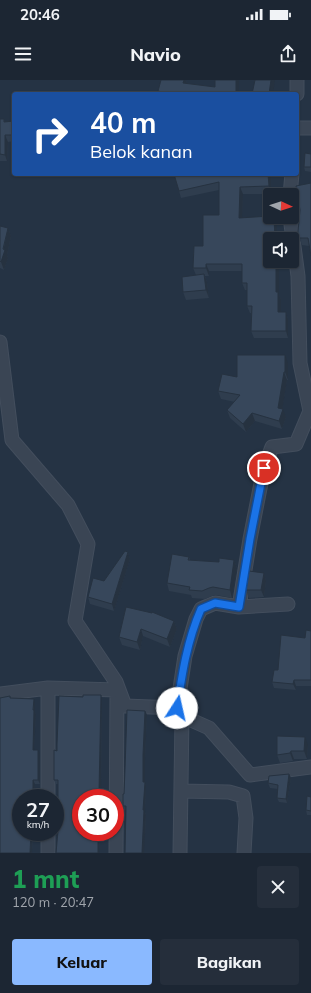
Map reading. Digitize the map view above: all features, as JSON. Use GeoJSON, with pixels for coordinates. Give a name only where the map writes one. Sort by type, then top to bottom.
{"type":"FeatureCollection","features":[{"type":"Feature","properties":{"kind":"street"},"geometry":{"type":"LineString","coordinates":[[297,80],[297,92]]}},
{"type":"Feature","properties":{"kind":"street"},"geometry":{"type":"LineString","coordinates":[[299,128],[311,128]]}},
{"type":"Feature","properties":{"kind":"street"},"geometry":{"type":"LineString","coordinates":[[291,188],[292,176]]}},
{"type":"Feature","properties":{"kind":"street"},"geometry":{"type":"LineString","coordinates":[[239,607],[250,539],[264,468],[272,447],[296,444],[311,411],[300,363],[298,276],[291,224]]}},
{"type":"Feature","properties":{"kind":"street"},"geometry":{"type":"LineString","coordinates":[[0,342],[12,440],[68,505],[88,544],[75,621],[116,682],[116,853]]}},
{"type":"Feature","properties":{"kind":"street"},"geometry":{"type":"LineString","coordinates":[[180,853],[181,791],[179,712],[185,656],[196,619],[201,609],[215,603],[239,607],[288,604]]}},
{"type":"Feature","properties":{"kind":"street"},"geometry":{"type":"LineString","coordinates":[[0,694],[48,688],[117,688]]}},
{"type":"Feature","properties":{"kind":"street"},"geometry":{"type":"LineString","coordinates":[[48,688],[48,789]]}},
{"type":"Feature","properties":{"kind":"street"},"geometry":{"type":"LineString","coordinates":[[117,688],[125,706],[179,712],[209,728],[250,775],[311,767]]}},
{"type":"Feature","properties":{"kind":"street"},"geometry":{"type":"LineString","coordinates":[[181,791],[229,792],[243,796],[246,818],[244,853]]}},
{"type":"Feature","properties":{"kind":"street"},"geometry":{"type":"LineString","coordinates":[[48,841],[48,853]]}},
{"type":"Feature","properties":{"kind":"building"},"geometry":{"type":"Polygon","coordinates":[[[161,80],[184,80],[183,83],[215,87],[215,80],[236,80],[236,92],[158,91],[161,80]]]}},
{"type":"Feature","properties":{"kind":"building"},"geometry":{"type":"Polygon","coordinates":[[[255,80],[271,80],[269,92],[252,92],[255,80]]]}},
{"type":"Feature","properties":{"kind":"building"},"geometry":{"type":"Polygon","coordinates":[[[0,119],[4,119],[4,122],[12,121],[12,135],[5,135],[5,155],[0,154],[0,119]]]}},
{"type":"Feature","properties":{"kind":"building"},"geometry":{"type":"Polygon","coordinates":[[[305,153],[311,154],[311,167],[304,167],[305,153]]]}},
{"type":"Feature","properties":{"kind":"building"},"geometry":{"type":"Polygon","coordinates":[[[175,176],[268,176],[269,186],[240,187],[239,218],[263,216],[263,224],[274,224],[275,232],[263,232],[263,268],[276,268],[278,312],[286,312],[286,331],[251,331],[252,306],[247,306],[247,283],[242,283],[242,264],[206,264],[206,268],[193,268],[194,246],[203,246],[203,215],[219,215],[219,182],[179,191],[175,176]]]}},
{"type":"Feature","properties":{"kind":"building"},"geometry":{"type":"Polygon","coordinates":[[[311,183],[311,256],[308,238],[299,238],[299,188],[296,188],[296,186],[311,183]]]}},
{"type":"Feature","properties":{"kind":"building"},"geometry":{"type":"Polygon","coordinates":[[[0,226],[8,228],[3,249],[5,250],[1,262],[0,261],[0,226]]]}},
{"type":"Feature","properties":{"kind":"building"},"geometry":{"type":"Polygon","coordinates":[[[204,274],[206,290],[183,292],[182,277],[204,274]]]}},
{"type":"Feature","properties":{"kind":"building"},"geometry":{"type":"Polygon","coordinates":[[[237,355],[285,355],[285,372],[278,408],[283,409],[279,421],[252,413],[243,424],[227,410],[240,395],[218,391],[222,374],[237,377],[237,355]]]}},
{"type":"Feature","properties":{"kind":"building"},"geometry":{"type":"Polygon","coordinates":[[[125,551],[128,552],[112,604],[88,597],[93,578],[104,581],[125,551]]]}},
{"type":"Feature","properties":{"kind":"building"},"geometry":{"type":"Polygon","coordinates":[[[172,554],[189,557],[188,560],[219,562],[219,558],[234,560],[230,590],[213,587],[202,591],[189,590],[190,587],[167,583],[172,554]]]}},
{"type":"Feature","properties":{"kind":"building"},"geometry":{"type":"Polygon","coordinates":[[[249,571],[264,573],[261,590],[246,590],[249,571]]]}},
{"type":"Feature","properties":{"kind":"building"},"geometry":{"type":"Polygon","coordinates":[[[126,607],[152,612],[174,621],[167,639],[141,629],[137,642],[119,637],[126,607]]]}},
{"type":"Feature","properties":{"kind":"building"},"geometry":{"type":"Polygon","coordinates":[[[306,630],[311,631],[311,680],[294,680],[293,684],[272,682],[274,670],[278,670],[281,635],[305,638],[306,630]]]}},
{"type":"Feature","properties":{"kind":"building"},"geometry":{"type":"Polygon","coordinates":[[[83,695],[101,695],[99,789],[72,789],[72,841],[98,841],[98,853],[56,853],[57,841],[64,841],[64,789],[58,789],[58,780],[54,780],[54,750],[57,751],[59,696],[83,697],[83,695]]]}},
{"type":"Feature","properties":{"kind":"building"},"geometry":{"type":"Polygon","coordinates":[[[10,696],[10,698],[34,699],[33,750],[38,750],[38,780],[33,780],[33,789],[12,789],[12,841],[31,841],[30,853],[0,853],[0,698],[10,696]]]}},
{"type":"Feature","properties":{"kind":"building"},"geometry":{"type":"Polygon","coordinates":[[[127,710],[145,711],[143,782],[145,782],[142,853],[125,853],[126,806],[124,806],[127,710]]]}},
{"type":"Feature","properties":{"kind":"building"},"geometry":{"type":"Polygon","coordinates":[[[277,736],[305,737],[304,751],[291,751],[290,753],[277,755],[277,736]]]}},
{"type":"Feature","properties":{"kind":"building"},"geometry":{"type":"Polygon","coordinates":[[[289,774],[286,799],[277,798],[278,785],[268,783],[269,776],[289,774]]]}},
{"type":"Feature","properties":{"kind":"building"},"geometry":{"type":"Polygon","coordinates":[[[307,796],[311,797],[311,811],[306,810],[307,796]]]}},
{"type":"Feature","properties":{"kind":"route"},"geometry":{"type":"LineString","coordinates":[[177,708],[185,656],[196,619],[201,609],[215,603],[239,607],[250,539],[264,468]]}}]}
